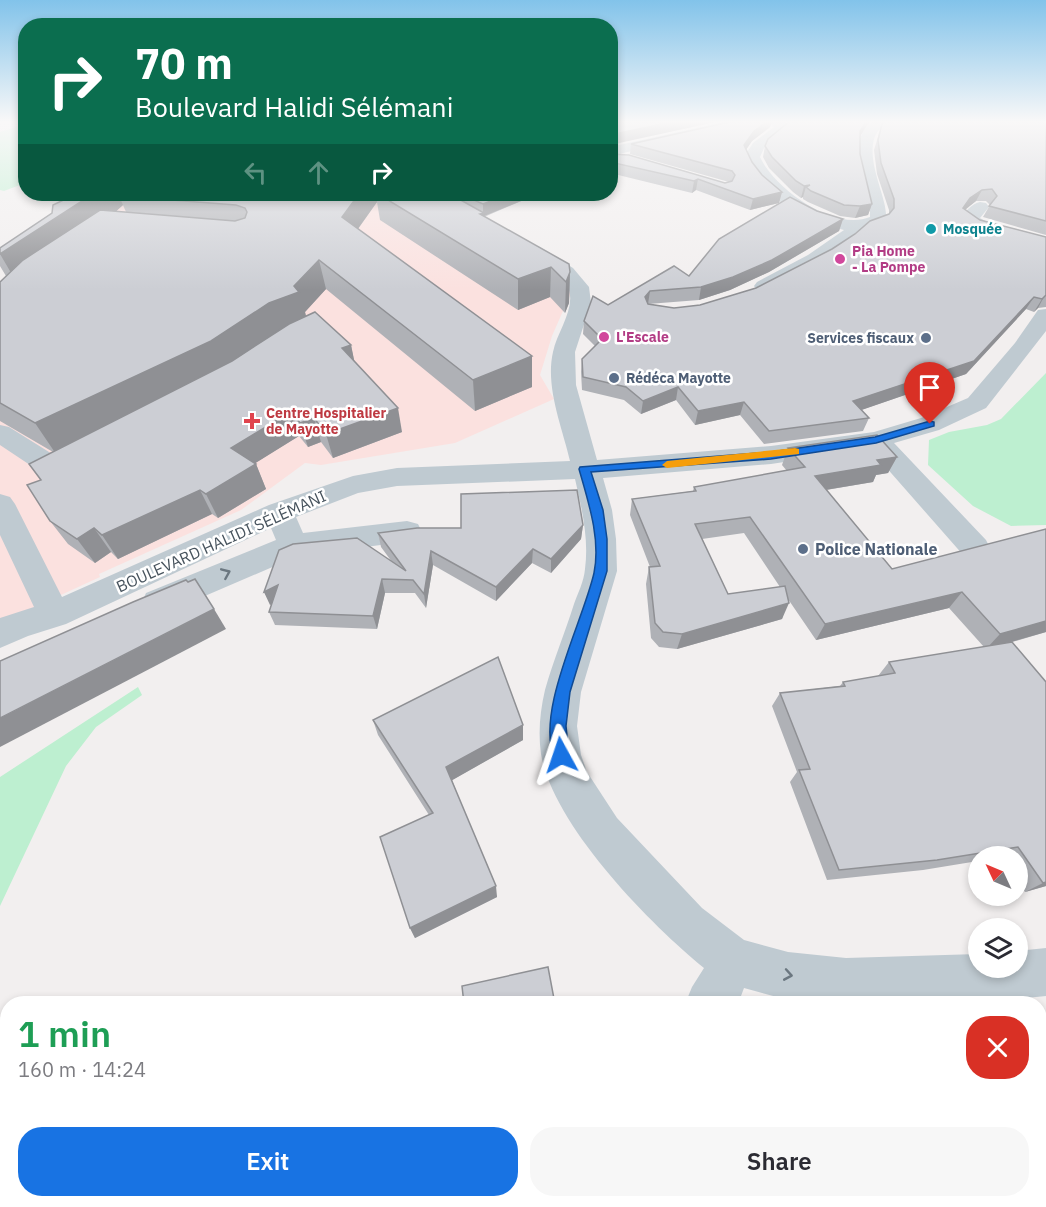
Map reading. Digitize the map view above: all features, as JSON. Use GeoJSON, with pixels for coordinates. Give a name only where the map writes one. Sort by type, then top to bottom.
{"type":"FeatureCollection","features":[{"type":"Feature","properties":{"kind":"street"},"geometry":{"type":"LineString","coordinates":[[766,177],[779,191],[808,211],[841,225],[859,226],[878,220],[879,214],[868,177]]}},
{"type":"Feature","properties":{"kind":"street"},"geometry":{"type":"LineString","coordinates":[[980,207],[969,219],[981,226],[1046,243]]}},
{"type":"Feature","properties":{"kind":"street"},"geometry":{"type":"LineString","coordinates":[[750,293],[837,244],[859,226]]}},
{"type":"Feature","properties":{"kind":"street"},"geometry":{"type":"LineString","coordinates":[[521,245],[539,253],[566,272],[579,287],[581,303],[564,352],[564,385],[584,469],[597,510],[601,539],[601,571],[563,692],[558,726],[561,755],[571,783],[602,833],[686,924],[732,961],[788,975],[846,982],[994,977],[1046,972]]}},
{"type":"Feature","properties":{"kind":"street","name":"BOULEVARD HALIDI SÉLÉMANI"},"geometry":{"type":"LineString","coordinates":[[0,634],[18,625],[54,615],[279,512],[353,485],[397,477],[584,469],[771,456],[876,440],[930,424],[977,403],[1040,333]]}},
{"type":"Feature","properties":{"kind":"street"},"geometry":{"type":"LineString","coordinates":[[0,433],[55,469],[101,446]]}},
{"type":"Feature","properties":{"kind":"street"},"geometry":{"type":"LineString","coordinates":[[876,440],[975,548]]}},
{"type":"Feature","properties":{"kind":"street"},"geometry":{"type":"LineString","coordinates":[[0,504],[54,615]]}},
{"type":"Feature","properties":{"kind":"street"},"geometry":{"type":"LineString","coordinates":[[279,512],[293,545]]}},
{"type":"Feature","properties":{"kind":"street"},"geometry":{"type":"LineString","coordinates":[[135,611],[293,545],[407,532]]}},
{"type":"Feature","properties":{"kind":"street"},"geometry":{"type":"LineString","coordinates":[[714,996],[732,961]]}},
{"type":"Feature","properties":{"kind":"shaded area","name":"Centre Hospitalier de Mayotte"},"geometry":{"type":"Polygon","coordinates":[[[113,201],[436,201],[570,288],[570,295],[552,336],[540,375],[554,399],[455,443],[321,465],[305,463],[241,510],[99,574],[100,577],[0,623],[0,283],[113,201]]]}},
{"type":"Feature","properties":{"kind":"green space"},"geometry":{"type":"Polygon","coordinates":[[[0,177],[18,177],[18,186],[4,191],[0,190],[0,177]]]}},
{"type":"Feature","properties":{"kind":"green space"},"geometry":{"type":"Polygon","coordinates":[[[1046,373],[1046,525],[1011,526],[973,506],[928,465],[929,440],[949,432],[987,425],[1001,419],[1046,373]]]}},
{"type":"Feature","properties":{"kind":"green space"},"geometry":{"type":"Polygon","coordinates":[[[138,687],[142,695],[96,727],[66,766],[0,906],[0,777],[138,687]]]}},
{"type":"Feature","properties":{"kind":"building"},"geometry":{"type":"Polygon","coordinates":[[[678,177],[706,177],[725,183],[732,181],[734,177],[765,177],[782,192],[753,199],[698,179],[694,181],[678,177]]]}},
{"type":"Feature","properties":{"kind":"building"},"geometry":{"type":"Polygon","coordinates":[[[792,177],[866,177],[872,204],[844,205],[811,191],[806,187],[810,185],[804,186],[792,177]]]}},
{"type":"Feature","properties":{"kind":"building"},"geometry":{"type":"Polygon","coordinates":[[[886,177],[1046,177],[1046,221],[989,206],[997,196],[992,189],[982,190],[970,198],[963,208],[980,220],[1046,237],[1046,295],[1042,299],[1034,297],[974,361],[853,401],[869,418],[769,431],[744,402],[698,411],[678,387],[643,401],[626,387],[583,377],[582,359],[602,339],[584,321],[593,296],[608,305],[674,266],[689,276],[719,239],[790,197],[817,211],[843,219],[772,260],[733,277],[701,287],[650,291],[645,297],[648,304],[674,308],[700,305],[756,288],[832,249],[870,221],[889,214],[894,208],[894,199],[886,177]]]}},
{"type":"Feature","properties":{"kind":"building"},"geometry":{"type":"Polygon","coordinates":[[[61,201],[82,201],[0,254],[0,248],[52,213],[53,205],[61,201]]]}},
{"type":"Feature","properties":{"kind":"building"},"geometry":{"type":"Polygon","coordinates":[[[184,201],[354,201],[342,217],[532,356],[473,380],[319,260],[294,286],[299,292],[269,303],[211,341],[35,423],[0,403],[0,282],[23,260],[100,210],[235,221],[245,218],[247,212],[245,208],[236,205],[184,201]]]}},
{"type":"Feature","properties":{"kind":"building"},"geometry":{"type":"Polygon","coordinates":[[[390,201],[462,201],[484,213],[480,214],[569,264],[570,272],[566,282],[551,267],[518,279],[390,201]]]}},
{"type":"Feature","properties":{"kind":"building"},"geometry":{"type":"Polygon","coordinates":[[[315,312],[351,345],[342,348],[398,408],[326,434],[314,418],[300,423],[292,411],[231,448],[256,464],[206,494],[200,490],[102,535],[94,528],[77,539],[50,521],[27,485],[41,480],[29,464],[232,361],[289,324],[315,312]]]}},
{"type":"Feature","properties":{"kind":"building"},"geometry":{"type":"Polygon","coordinates":[[[877,435],[897,457],[877,460],[881,465],[815,476],[892,569],[1046,529],[1046,621],[1000,634],[962,592],[825,624],[750,517],[695,524],[728,594],[785,586],[789,603],[682,634],[663,632],[655,623],[649,567],[660,566],[632,499],[696,491],[694,487],[805,467],[788,448],[877,435]]]}},
{"type":"Feature","properties":{"kind":"building"},"geometry":{"type":"Polygon","coordinates":[[[577,490],[583,525],[551,559],[533,549],[496,587],[431,551],[424,594],[413,580],[382,579],[373,616],[269,612],[278,585],[264,592],[279,550],[293,544],[357,538],[406,571],[378,533],[417,528],[461,528],[461,494],[577,490]]]}},
{"type":"Feature","properties":{"kind":"building"},"geometry":{"type":"Polygon","coordinates":[[[195,579],[214,609],[0,718],[0,661],[133,602],[186,580],[188,582],[195,579]]]}},
{"type":"Feature","properties":{"kind":"building"},"geometry":{"type":"Polygon","coordinates":[[[1012,642],[1046,682],[1046,882],[1043,883],[1028,861],[1028,846],[968,846],[968,855],[839,870],[799,770],[810,769],[780,693],[845,686],[843,682],[895,673],[889,662],[1012,642]]]}},
{"type":"Feature","properties":{"kind":"building"},"geometry":{"type":"Polygon","coordinates":[[[498,657],[523,725],[446,767],[496,886],[410,928],[380,837],[433,813],[373,720],[498,657]]]}},
{"type":"Feature","properties":{"kind":"building"},"geometry":{"type":"Polygon","coordinates":[[[548,967],[553,996],[463,996],[462,986],[548,967]]]}},
{"type":"Feature","properties":{"kind":"slow traffic"},"geometry":{"type":"LineString","coordinates":[[667,465],[795,452]]}},
{"type":"Feature","properties":{"kind":"place","name":"Mosquée"},"geometry":{"type":"Point","coordinates":[931,229]}},
{"type":"Feature","properties":{"kind":"place","name":"Pia Home - La Pompe"},"geometry":{"type":"Point","coordinates":[840,259]}},
{"type":"Feature","properties":{"kind":"place","name":"L'Escale"},"geometry":{"type":"Point","coordinates":[604,337]}},
{"type":"Feature","properties":{"kind":"place","name":"Services fiscaux"},"geometry":{"type":"Point","coordinates":[926,338]}},
{"type":"Feature","properties":{"kind":"place","name":"Rédéca Mayotte"},"geometry":{"type":"Point","coordinates":[614,378]}},
{"type":"Feature","properties":{"kind":"place","name":"Centre Hospitalier de Mayotte"},"geometry":{"type":"Point","coordinates":[252,421]}},
{"type":"Feature","properties":{"kind":"place","name":"Police Nationale"},"geometry":{"type":"Point","coordinates":[803,549]}},
{"type":"Feature","properties":{"kind":"route"},"geometry":{"type":"LineString","coordinates":[[561,755],[558,726],[563,692],[601,571],[601,539],[597,510],[584,469],[627,468],[771,456],[876,440],[930,424]]}}]}
